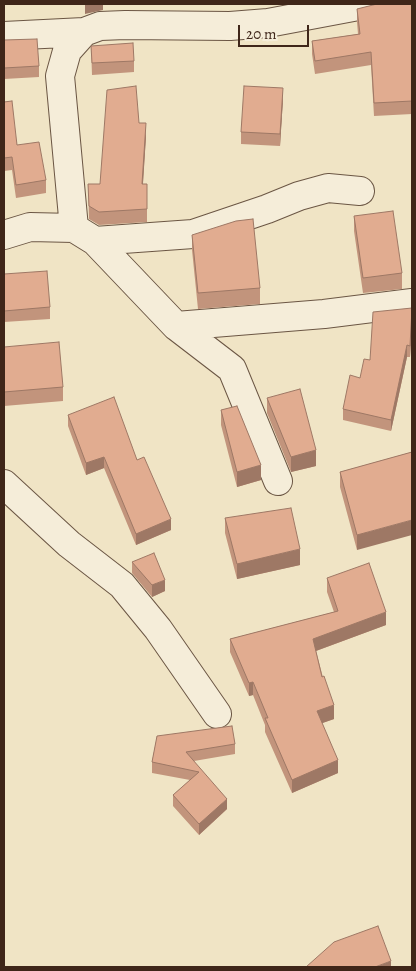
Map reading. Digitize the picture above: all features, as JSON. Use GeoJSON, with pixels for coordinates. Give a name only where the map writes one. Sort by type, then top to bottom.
{"type":"FeatureCollection","features":[{"type":"Feature","properties":{"kind":"street"},"geometry":{"type":"LineString","coordinates":[[4,36],[84,32],[124,14],[230,26],[268,23],[369,4]]}},
{"type":"Feature","properties":{"kind":"street"},"geometry":{"type":"LineString","coordinates":[[84,32],[67,51],[60,76],[84,234],[176,326],[232,369],[278,481]]}},
{"type":"Feature","properties":{"kind":"street"},"geometry":{"type":"LineString","coordinates":[[4,235],[30,227],[84,234],[193,234],[328,188],[360,191]]}},
{"type":"Feature","properties":{"kind":"street"},"geometry":{"type":"LineString","coordinates":[[176,326],[324,314],[412,303]]}},
{"type":"Feature","properties":{"kind":"street"},"geometry":{"type":"LineString","coordinates":[[4,484],[69,544],[122,585],[158,629],[217,714]]}},
{"type":"Feature","properties":{"kind":"building"},"geometry":{"type":"Polygon","coordinates":[[[377,4],[412,4],[412,101],[374,103],[371,52],[315,61],[312,41],[360,34],[357,9],[377,4]]]}},
{"type":"Feature","properties":{"kind":"building"},"geometry":{"type":"Polygon","coordinates":[[[37,39],[39,66],[4,68],[4,40],[37,39]]]}},
{"type":"Feature","properties":{"kind":"building"},"geometry":{"type":"Polygon","coordinates":[[[133,43],[134,61],[92,63],[91,46],[133,43]]]}},
{"type":"Feature","properties":{"kind":"building"},"geometry":{"type":"Polygon","coordinates":[[[136,86],[139,123],[146,123],[142,184],[147,184],[147,209],[99,212],[89,206],[88,184],[100,184],[107,90],[136,86]]]}},
{"type":"Feature","properties":{"kind":"building"},"geometry":{"type":"Polygon","coordinates":[[[244,86],[283,88],[280,134],[241,132],[244,86]]]}},
{"type":"Feature","properties":{"kind":"building"},"geometry":{"type":"Polygon","coordinates":[[[12,101],[17,145],[39,142],[46,180],[16,185],[12,157],[4,158],[4,102],[12,101]]]}},
{"type":"Feature","properties":{"kind":"building"},"geometry":{"type":"Polygon","coordinates":[[[393,211],[402,273],[363,278],[354,216],[393,211]]]}},
{"type":"Feature","properties":{"kind":"building"},"geometry":{"type":"Polygon","coordinates":[[[253,219],[260,288],[198,293],[192,235],[236,221],[253,219]]]}},
{"type":"Feature","properties":{"kind":"building"},"geometry":{"type":"Polygon","coordinates":[[[47,271],[50,307],[4,311],[4,274],[47,271]]]}},
{"type":"Feature","properties":{"kind":"building"},"geometry":{"type":"Polygon","coordinates":[[[412,308],[410,346],[407,345],[391,420],[343,409],[350,375],[360,378],[364,359],[370,360],[373,312],[412,308]]]}},
{"type":"Feature","properties":{"kind":"building"},"geometry":{"type":"Polygon","coordinates":[[[59,342],[63,387],[4,392],[4,347],[59,342]]]}},
{"type":"Feature","properties":{"kind":"building"},"geometry":{"type":"Polygon","coordinates":[[[300,389],[316,450],[291,457],[267,398],[300,389]]]}},
{"type":"Feature","properties":{"kind":"building"},"geometry":{"type":"Polygon","coordinates":[[[114,397],[137,460],[144,457],[171,519],[136,534],[104,457],[86,463],[68,415],[114,397]]]}},
{"type":"Feature","properties":{"kind":"building"},"geometry":{"type":"Polygon","coordinates":[[[237,406],[261,465],[237,472],[221,410],[237,406]]]}},
{"type":"Feature","properties":{"kind":"building"},"geometry":{"type":"Polygon","coordinates":[[[412,452],[412,520],[357,535],[340,472],[412,452]]]}},
{"type":"Feature","properties":{"kind":"building"},"geometry":{"type":"Polygon","coordinates":[[[291,508],[300,549],[237,564],[225,518],[291,508]]]}},
{"type":"Feature","properties":{"kind":"building"},"geometry":{"type":"Polygon","coordinates":[[[154,553],[165,580],[152,585],[132,562],[154,553]]]}},
{"type":"Feature","properties":{"kind":"building"},"geometry":{"type":"Polygon","coordinates":[[[369,563],[386,612],[313,639],[322,677],[324,676],[334,705],[317,711],[338,760],[292,780],[265,718],[268,718],[253,682],[249,683],[230,639],[338,611],[327,578],[369,563]]]}},
{"type":"Feature","properties":{"kind":"building"},"geometry":{"type":"Polygon","coordinates":[[[232,726],[235,744],[186,752],[227,799],[199,824],[173,795],[199,772],[152,762],[157,736],[232,726]]]}},
{"type":"Feature","properties":{"kind":"building"},"geometry":{"type":"Polygon","coordinates":[[[378,926],[391,961],[375,967],[306,967],[334,942],[378,926]]]}}]}
